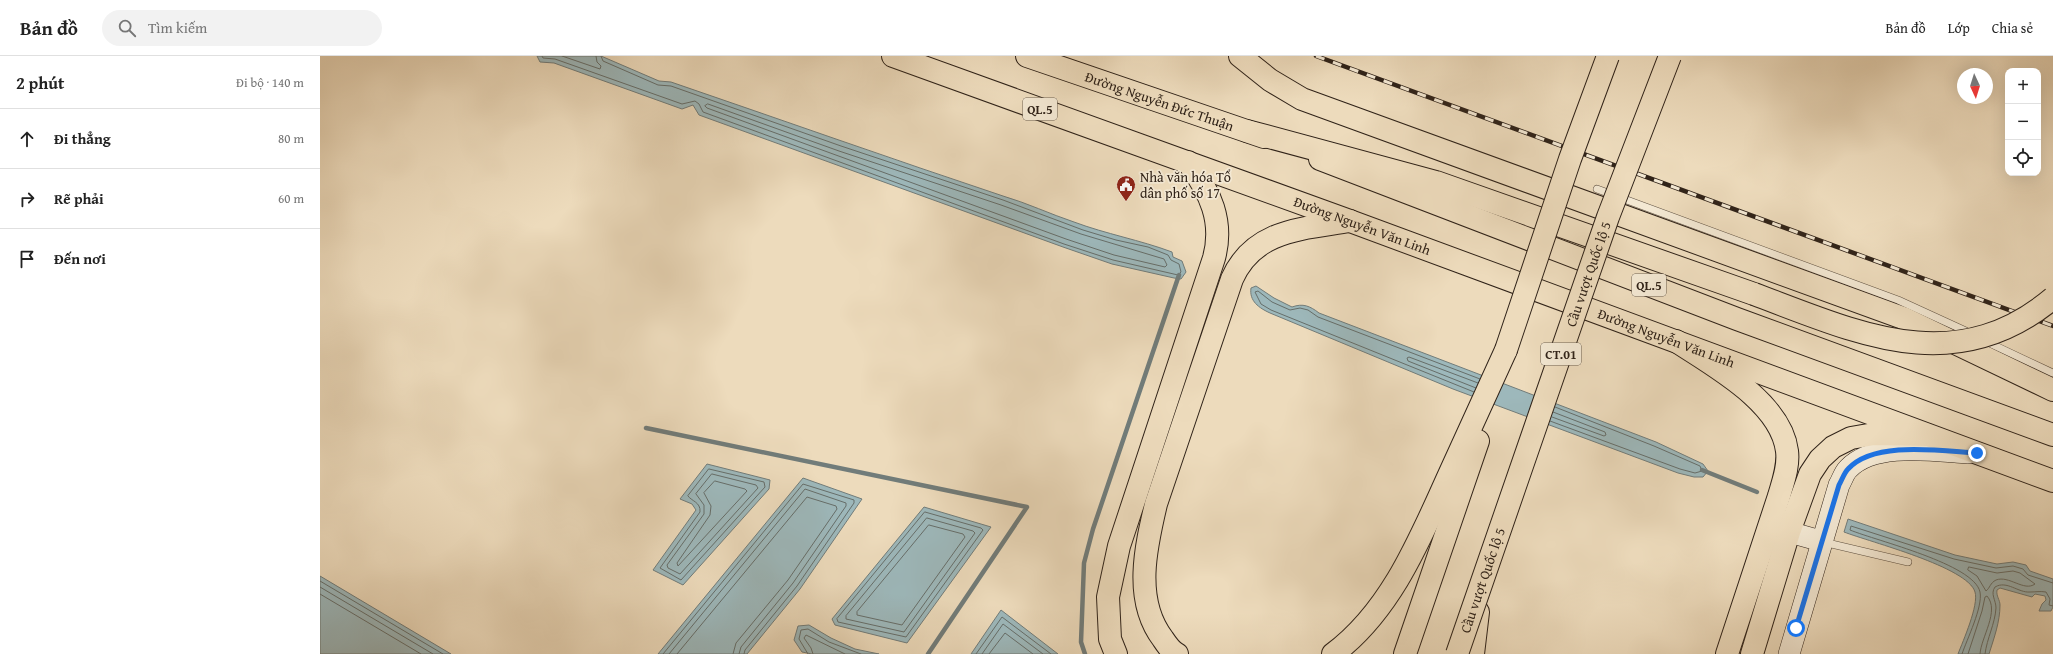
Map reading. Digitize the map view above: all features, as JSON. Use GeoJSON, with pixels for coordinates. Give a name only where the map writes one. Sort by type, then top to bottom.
{"type":"FeatureCollection","features":[{"type":"Feature","properties":{"kind":"highway","name":"QL.5"},"geometry":{"type":"LineString","coordinates":[[893,56],[1188,162]]}},
{"type":"Feature","properties":{"kind":"highway","name":"Đường Nguyễn Đức Thuận"},"geometry":{"type":"LineString","coordinates":[[1027,56],[1247,131]]}},
{"type":"Feature","properties":{"kind":"highway"},"geometry":{"type":"LineString","coordinates":[[1240,56],[1270,80],[1302,99],[1903,318],[2053,390]]}},
{"type":"Feature","properties":{"kind":"highway"},"geometry":{"type":"LineString","coordinates":[[1570,159],[1599,56]]}},
{"type":"Feature","properties":{"kind":"highway"},"geometry":{"type":"LineString","coordinates":[[1404,654],[1475,452],[1506,350],[1570,159],[1608,56]]}},
{"type":"Feature","properties":{"kind":"highway","name":"Cầu vượt Quốc lộ 5"},"geometry":{"type":"LineString","coordinates":[[1457,654],[1608,217],[1670,56]]}},
{"type":"Feature","properties":{"kind":"highway","name":"QL.5"},"geometry":{"type":"LineString","coordinates":[[1247,131],[1737,319],[2053,435]]}},
{"type":"Feature","properties":{"kind":"highway"},"geometry":{"type":"LineString","coordinates":[[1247,131],[1436,182],[1754,294],[1843,327],[1919,344],[1962,341],[1998,332],[2023,320],[2053,298]]}},
{"type":"Feature","properties":{"kind":"highway","name":"Đường Nguyễn Văn Linh"},"geometry":{"type":"LineString","coordinates":[[1188,162],[2053,481]]}},
{"type":"Feature","properties":{"kind":"highway"},"geometry":{"type":"LineString","coordinates":[[1116,654],[1110,639],[1108,597],[1119,546],[1214,258],[1218,240],[1217,218],[1214,205],[1208,192],[1188,162]]}},
{"type":"Feature","properties":{"kind":"highway"},"geometry":{"type":"LineString","coordinates":[[1177,654],[1172,651],[1156,631],[1148,607],[1144,578],[1148,539],[1156,504],[1232,279],[1237,268],[1249,252],[1269,240],[1289,232],[1350,221]]}},
{"type":"Feature","properties":{"kind":"highway"},"geometry":{"type":"LineString","coordinates":[[1676,341],[1736,382],[1760,403],[1778,423],[1784,438],[1787,453],[1784,477],[1779,496],[1727,654]]}},
{"type":"Feature","properties":{"kind":"highway"},"geometry":{"type":"LineString","coordinates":[[1333,654],[1349,642],[1382,604],[1419,542],[1506,350]]}},
{"type":"Feature","properties":{"kind":"highway"},"geometry":{"type":"LineString","coordinates":[[1752,654],[1789,532],[1810,474],[1820,459],[1833,447],[1851,438],[1874,434],[1927,434]]}},
{"type":"Feature","properties":{"kind":"highway"},"geometry":{"type":"LineString","coordinates":[[1473,654],[1477,614],[1522,467]]}},
{"type":"Feature","properties":{"kind":"main road"},"geometry":{"type":"LineString","coordinates":[[1789,654],[1821,541],[1839,485],[1848,468],[1865,457],[1886,451],[1908,450],[1977,453]]}},
{"type":"Feature","properties":{"kind":"main road"},"geometry":{"type":"LineString","coordinates":[[1789,532],[1821,541]]}},
{"type":"Feature","properties":{"kind":"lane"},"geometry":{"type":"LineString","coordinates":[[1597,189],[1898,300],[1958,326],[2002,350],[2053,373]]}},
{"type":"Feature","properties":{"kind":"lane"},"geometry":{"type":"LineString","coordinates":[[1821,541],[1908,562]]}},
{"type":"Feature","properties":{"kind":"water"},"geometry":{"type":"Polygon","coordinates":[[[537,56],[601,56],[659,81],[671,82],[1012,199],[1065,219],[1172,252],[1173,257],[1182,261],[1186,272],[1181,279],[1112,264],[699,115],[693,105],[682,109],[554,63],[540,62],[537,56]]]}},
{"type":"Feature","properties":{"kind":"water"},"geometry":{"type":"Polygon","coordinates":[[[1256,286],[1274,298],[1292,307],[1303,305],[1309,307],[1319,313],[1656,442],[1703,464],[1708,471],[1703,477],[1694,477],[1678,473],[1453,389],[1266,311],[1253,300],[1251,288],[1256,286]]]}},
{"type":"Feature","properties":{"kind":"water"},"geometry":{"type":"Polygon","coordinates":[[[707,464],[770,480],[769,489],[683,585],[653,570],[696,510],[692,504],[680,499],[707,464]]]}},
{"type":"Feature","properties":{"kind":"water"},"geometry":{"type":"Polygon","coordinates":[[[803,478],[862,499],[800,589],[747,654],[658,654],[803,478]]]}},
{"type":"Feature","properties":{"kind":"water"},"geometry":{"type":"Polygon","coordinates":[[[924,507],[991,527],[907,643],[835,625],[832,619],[924,507]]]}},
{"type":"Feature","properties":{"kind":"water"},"geometry":{"type":"Polygon","coordinates":[[[1848,519],[1955,555],[1997,564],[2013,562],[2026,565],[2030,571],[2053,579],[2053,607],[2051,611],[2039,611],[2042,604],[2046,600],[2045,596],[2035,594],[2032,597],[2000,588],[1997,590],[2000,605],[1999,618],[1989,654],[1958,654],[1973,614],[1976,598],[1975,592],[1968,583],[1955,573],[1917,556],[1844,532],[1848,519]]]}},
{"type":"Feature","properties":{"kind":"water"},"geometry":{"type":"Polygon","coordinates":[[[320,576],[451,654],[320,654],[320,576]]]}},
{"type":"Feature","properties":{"kind":"water"},"geometry":{"type":"Polygon","coordinates":[[[1001,610],[1058,654],[971,654],[1001,610]]]}},
{"type":"Feature","properties":{"kind":"water"},"geometry":{"type":"Polygon","coordinates":[[[809,625],[831,638],[855,649],[879,654],[812,654],[802,652],[794,640],[798,626],[809,625]]]}},
{"type":"Feature","properties":{"kind":"waterway"},"geometry":{"type":"LineString","coordinates":[[1085,654],[1081,642],[1084,563],[1093,529],[1179,275]]}},
{"type":"Feature","properties":{"kind":"waterway"},"geometry":{"type":"LineString","coordinates":[[646,428],[1027,507],[928,654]]}},
{"type":"Feature","properties":{"kind":"waterway"},"geometry":{"type":"LineString","coordinates":[[1702,470],[1757,492]]}},
{"type":"Feature","properties":{"kind":"railway"},"geometry":{"type":"LineString","coordinates":[[1316,56],[2053,326]]}},
{"type":"Feature","properties":{"kind":"place","name":"Nhà văn hóa Tổ dân phố số 17"},"geometry":{"type":"Point","coordinates":[1126,202]}},
{"type":"Feature","properties":{"kind":"route"},"geometry":{"type":"LineString","coordinates":[[1796,628],[1839,485],[1848,468],[1865,457],[1886,451],[1932,450],[1977,453]]}}]}
